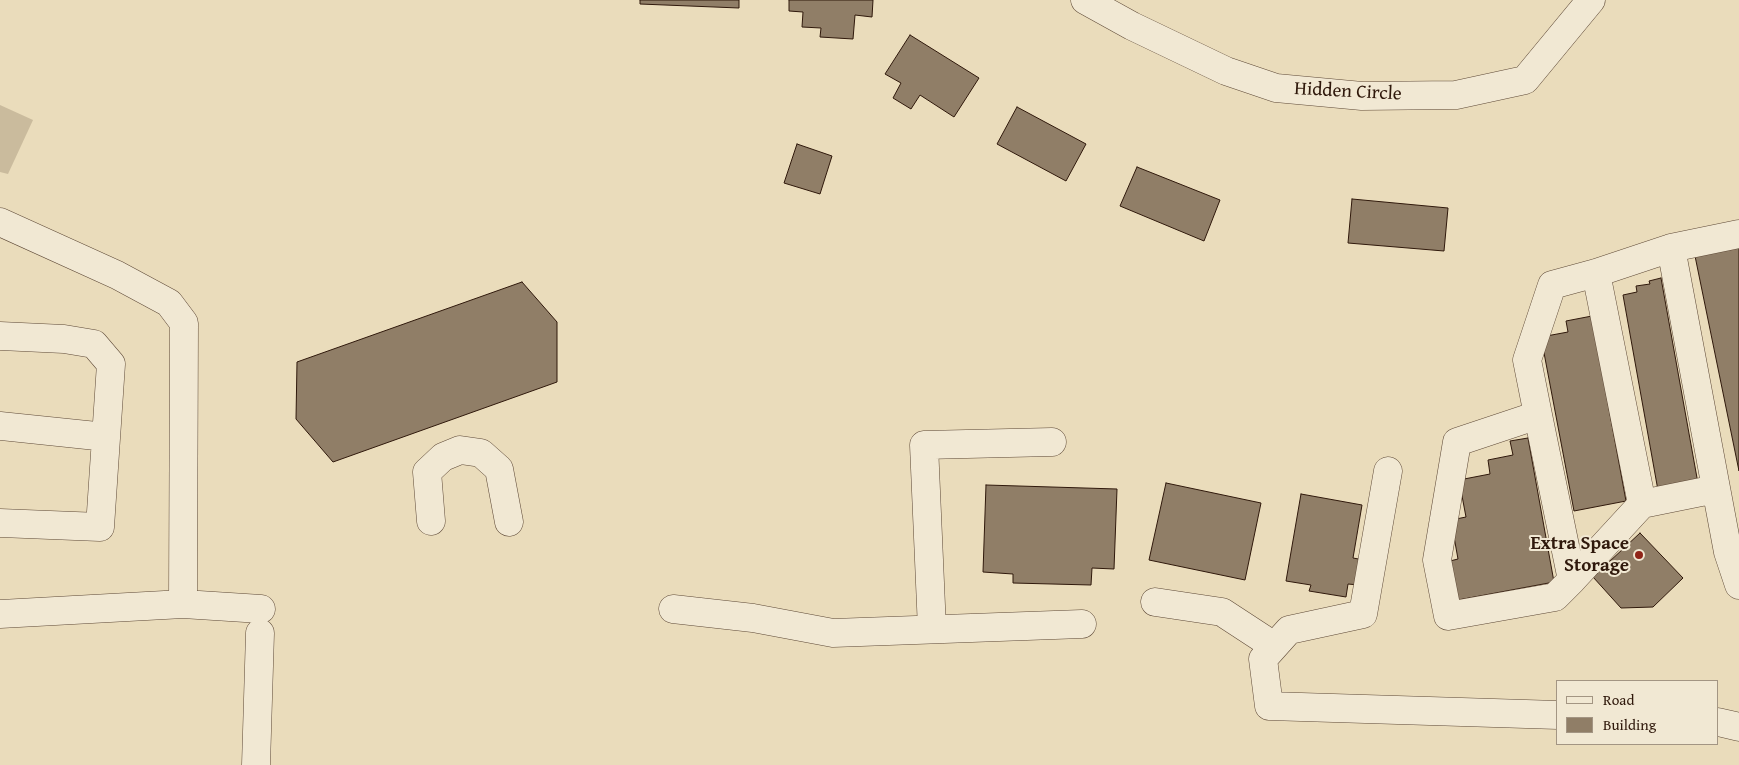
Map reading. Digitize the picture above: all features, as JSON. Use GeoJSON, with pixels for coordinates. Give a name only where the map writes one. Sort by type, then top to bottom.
{"type":"FeatureCollection","features":[{"type":"Feature","properties":{"kind":"street","name":"Hidden Circle"},"geometry":{"type":"LineString","coordinates":[[1085,0],[1132,26],[1226,72],[1276,88],[1362,96],[1456,95],[1525,80],[1590,0]]}},
{"type":"Feature","properties":{"kind":"street"},"geometry":{"type":"LineString","coordinates":[[0,222],[117,275],[169,303],[184,323],[182,604]]}},
{"type":"Feature","properties":{"kind":"street"},"geometry":{"type":"LineString","coordinates":[[1572,580],[1527,360],[1552,284],[1596,273],[1671,248],[1739,234]]}},
{"type":"Feature","properties":{"kind":"street"},"geometry":{"type":"LineString","coordinates":[[1671,248],[1716,489],[1734,551],[1739,585]]}},
{"type":"Feature","properties":{"kind":"street"},"geometry":{"type":"LineString","coordinates":[[1596,273],[1642,504]]}},
{"type":"Feature","properties":{"kind":"street"},"geometry":{"type":"LineString","coordinates":[[0,336],[64,339],[94,344],[111,364],[100,527],[0,523]]}},
{"type":"Feature","properties":{"kind":"street"},"geometry":{"type":"LineString","coordinates":[[1538,415],[1457,442],[1437,560],[1448,616],[1555,597],[1642,504],[1716,489]]}},
{"type":"Feature","properties":{"kind":"street"},"geometry":{"type":"LineString","coordinates":[[0,426],[106,436]]}},
{"type":"Feature","properties":{"kind":"street"},"geometry":{"type":"LineString","coordinates":[[932,629],[924,445],[1052,442]]}},
{"type":"Feature","properties":{"kind":"street"},"geometry":{"type":"LineString","coordinates":[[431,521],[427,472],[443,457],[460,450],[481,453],[499,469],[509,522]]}},
{"type":"Feature","properties":{"kind":"street"},"geometry":{"type":"LineString","coordinates":[[1388,471],[1363,614],[1290,630],[1263,659],[1269,706],[1556,715]]}},
{"type":"Feature","properties":{"kind":"street"},"geometry":{"type":"LineString","coordinates":[[1155,602],[1222,612],[1274,646]]}},
{"type":"Feature","properties":{"kind":"street"},"geometry":{"type":"LineString","coordinates":[[0,614],[182,604],[261,621],[256,765]]}},
{"type":"Feature","properties":{"kind":"street"},"geometry":{"type":"LineString","coordinates":[[673,609],[754,618],[833,633],[1082,624]]}},
{"type":"Feature","properties":{"kind":"street"},"geometry":{"type":"LineString","coordinates":[[1719,722],[1739,727]]}},
{"type":"Feature","properties":{"kind":"shaded area"},"geometry":{"type":"Polygon","coordinates":[[[0,105],[33,120],[8,174],[0,172],[0,105]]]}},
{"type":"Feature","properties":{"kind":"building"},"geometry":{"type":"Polygon","coordinates":[[[640,0],[739,0],[739,8],[640,4],[640,0]]]}},
{"type":"Feature","properties":{"kind":"building"},"geometry":{"type":"Polygon","coordinates":[[[789,0],[873,0],[872,17],[855,15],[853,39],[820,37],[821,28],[802,27],[803,12],[789,11],[789,0]]]}},
{"type":"Feature","properties":{"kind":"building"},"geometry":{"type":"Polygon","coordinates":[[[910,35],[979,78],[954,117],[920,95],[911,109],[893,98],[901,83],[885,74],[910,35]]]}},
{"type":"Feature","properties":{"kind":"building"},"geometry":{"type":"Polygon","coordinates":[[[1017,107],[1086,144],[1066,181],[997,144],[1017,107]]]}},
{"type":"Feature","properties":{"kind":"building"},"geometry":{"type":"Polygon","coordinates":[[[797,144],[832,156],[820,194],[784,183],[797,144]]]}},
{"type":"Feature","properties":{"kind":"building"},"geometry":{"type":"Polygon","coordinates":[[[1137,167],[1220,200],[1204,241],[1120,206],[1137,167]]]}},
{"type":"Feature","properties":{"kind":"building"},"geometry":{"type":"Polygon","coordinates":[[[1352,199],[1448,208],[1444,251],[1348,243],[1352,199]]]}},
{"type":"Feature","properties":{"kind":"building"},"geometry":{"type":"Polygon","coordinates":[[[1739,247],[1739,471],[1695,256],[1739,247]]]}},
{"type":"Feature","properties":{"kind":"building"},"geometry":{"type":"Polygon","coordinates":[[[1661,278],[1699,489],[1659,496],[1623,295],[1637,292],[1636,286],[1650,284],[1649,281],[1661,278]]]}},
{"type":"Feature","properties":{"kind":"building"},"geometry":{"type":"Polygon","coordinates":[[[522,282],[557,322],[557,382],[333,462],[296,419],[297,362],[522,282]]]}},
{"type":"Feature","properties":{"kind":"building"},"geometry":{"type":"Polygon","coordinates":[[[1592,316],[1626,501],[1574,511],[1541,337],[1568,332],[1566,321],[1592,316]]]}},
{"type":"Feature","properties":{"kind":"building"},"geometry":{"type":"Polygon","coordinates":[[[1528,438],[1554,582],[1453,601],[1446,562],[1458,559],[1451,520],[1466,517],[1459,480],[1490,474],[1488,460],[1513,455],[1510,441],[1528,438]]]}},
{"type":"Feature","properties":{"kind":"building"},"geometry":{"type":"Polygon","coordinates":[[[1166,483],[1261,503],[1245,580],[1149,560],[1166,483]]]}},
{"type":"Feature","properties":{"kind":"building"},"geometry":{"type":"Polygon","coordinates":[[[986,485],[1117,489],[1114,569],[1092,568],[1091,585],[1013,583],[1013,574],[983,572],[986,485]]]}},
{"type":"Feature","properties":{"kind":"building"},"geometry":{"type":"Polygon","coordinates":[[[1301,494],[1362,505],[1353,558],[1364,560],[1359,585],[1348,584],[1346,597],[1309,591],[1311,585],[1286,581],[1301,494]]]}},
{"type":"Feature","properties":{"kind":"building","name":"Extra Space Storage"},"geometry":{"type":"Polygon","coordinates":[[[1640,533],[1683,578],[1653,607],[1621,608],[1593,577],[1640,533]]]}},
{"type":"Feature","properties":{"kind":"place","name":"Extra Space Storage"},"geometry":{"type":"Point","coordinates":[1639,555]}}]}
